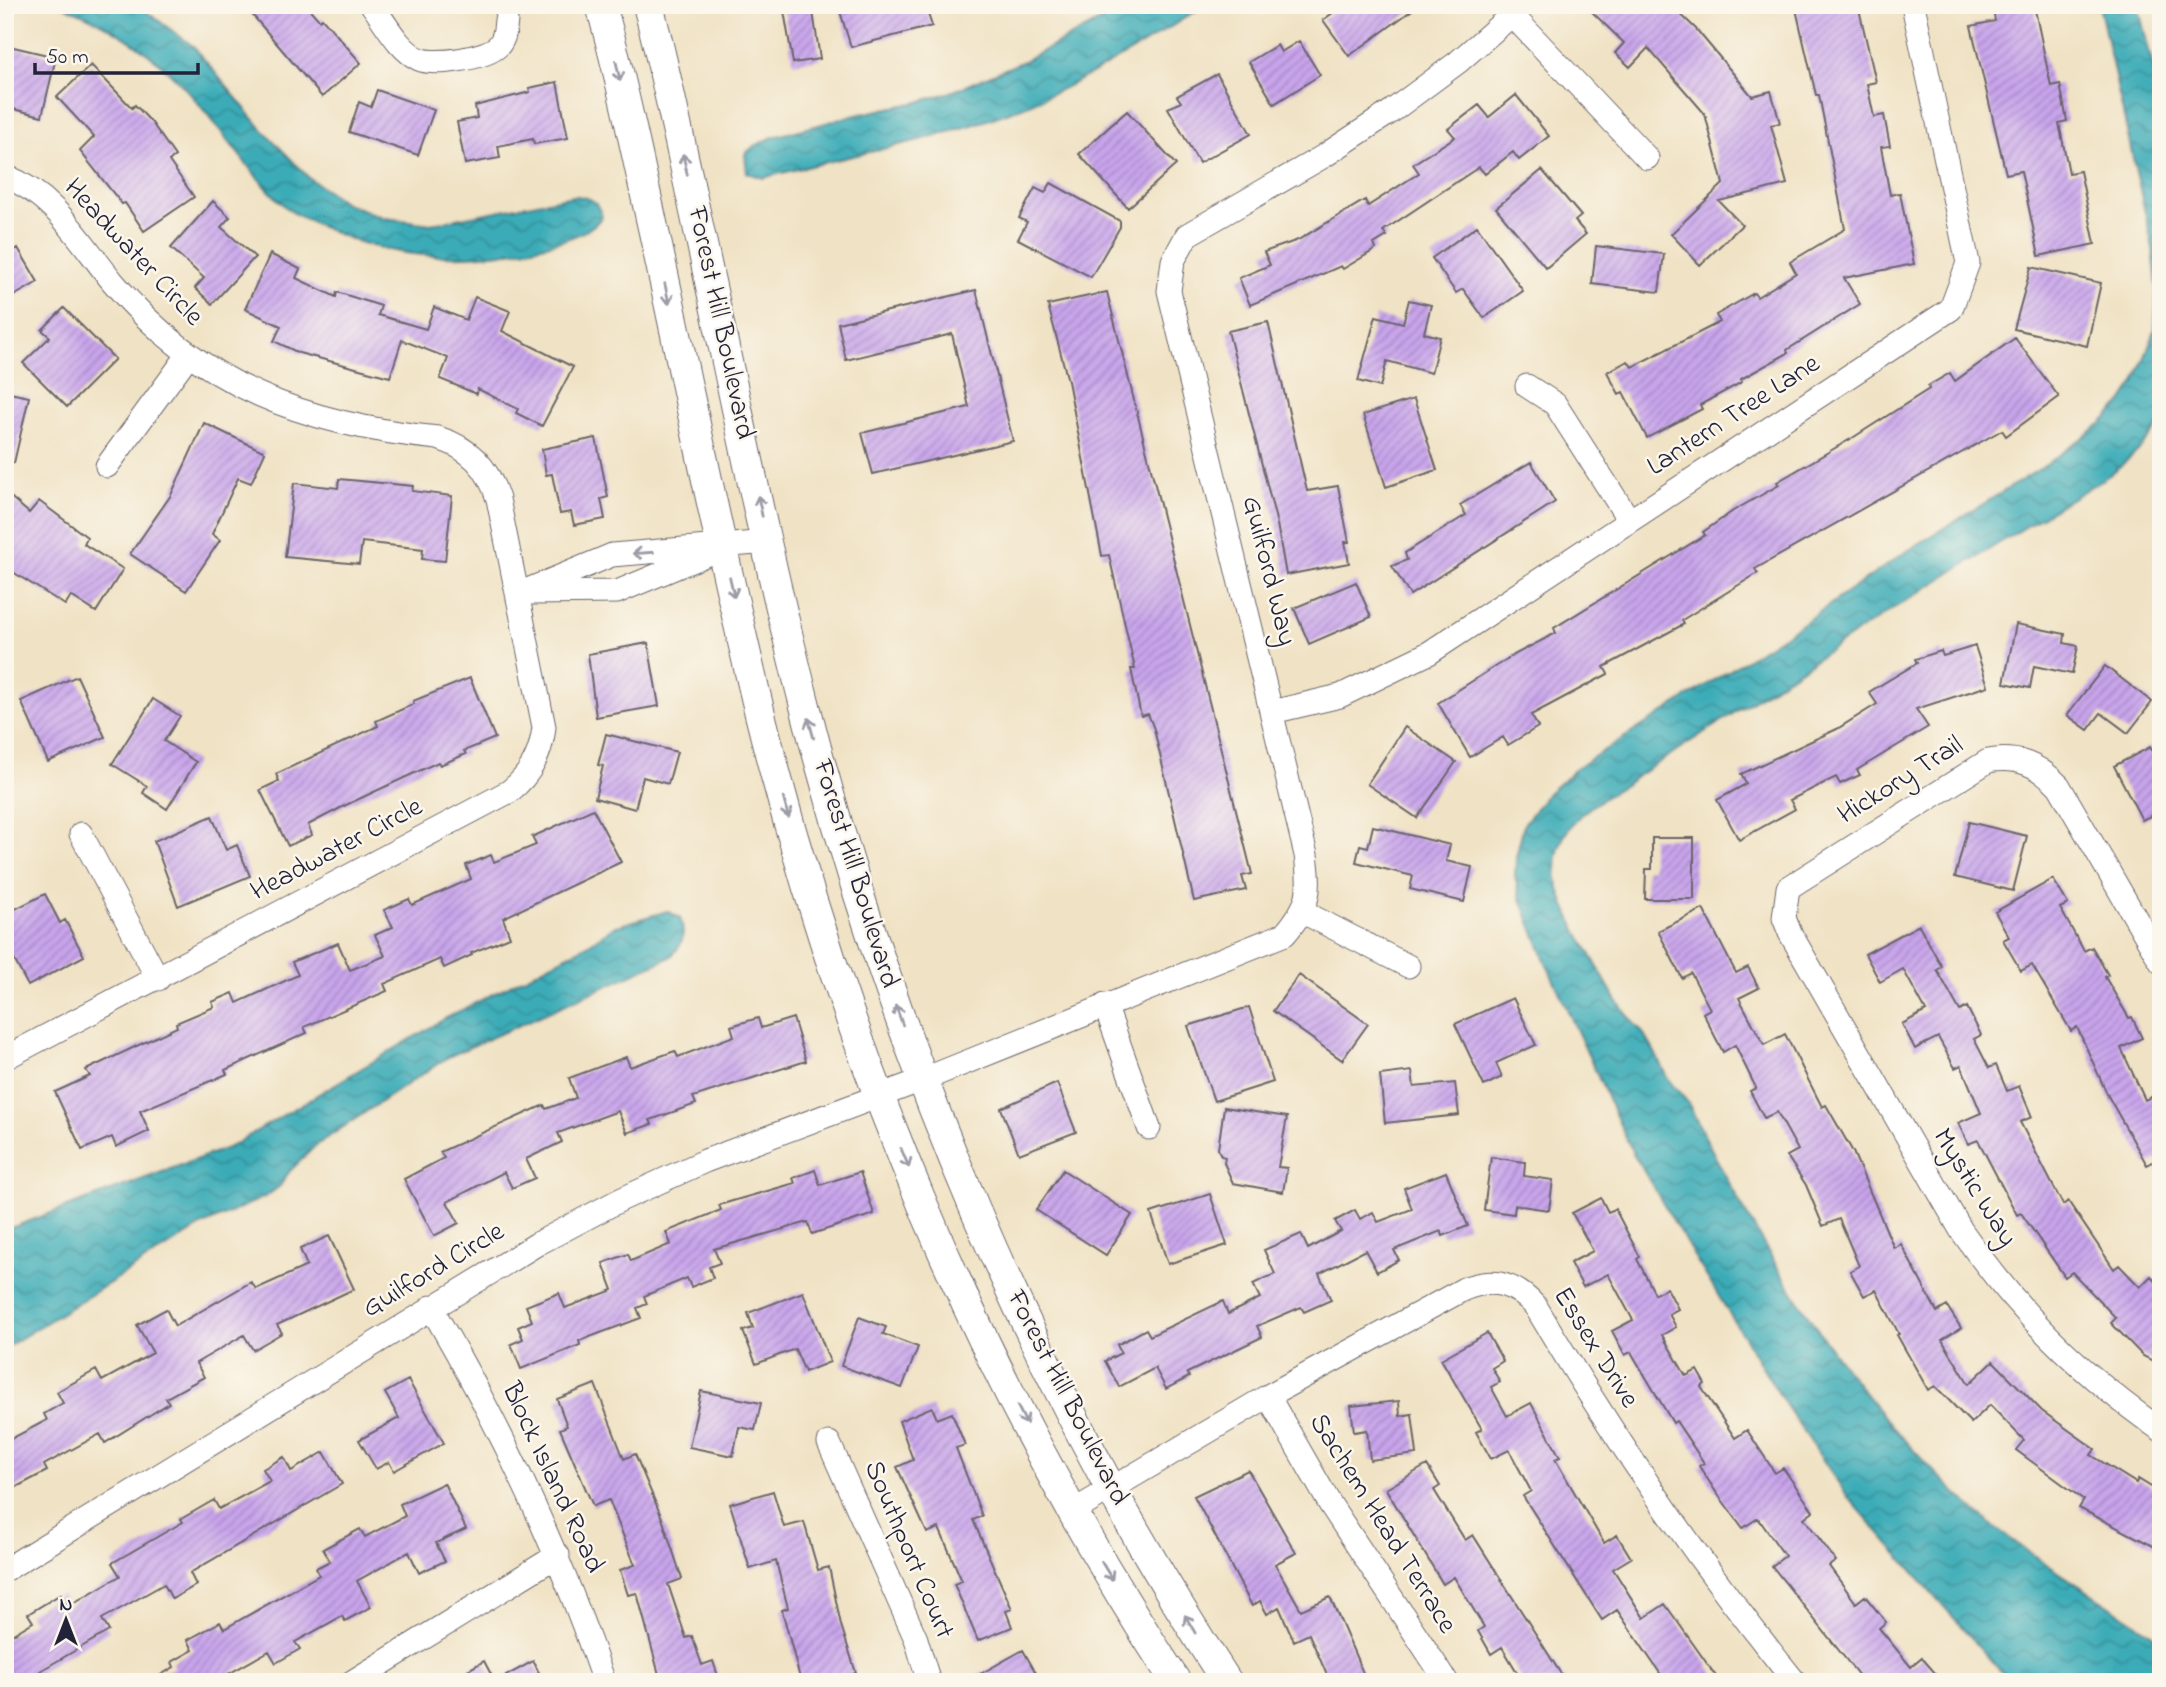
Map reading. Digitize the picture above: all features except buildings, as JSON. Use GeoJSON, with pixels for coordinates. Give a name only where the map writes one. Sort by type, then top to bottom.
{"type":"FeatureCollection","features":[{"type":"Feature","properties":{"kind":"main road","name":"Forest Hill Boulevard"},"geometry":{"type":"LineString","coordinates":[[601,5],[761,714],[793,838],[879,1095],[946,1256],[1072,1512],[1175,1682]]}},
{"type":"Feature","properties":{"kind":"main road","name":"Forest Hill Boulevard"},"geometry":{"type":"LineString","coordinates":[[648,5],[804,701],[836,825],[872,938],[922,1080],[989,1242],[1050,1373],[1111,1489],[1227,1682]]}},
{"type":"Feature","properties":{"kind":"street"},"geometry":{"type":"LineString","coordinates":[[372,5],[406,50],[419,59],[434,63],[450,62],[496,48],[505,36],[506,20]]}},
{"type":"Feature","properties":{"kind":"street","name":"Lantern Tree Lane"},"geometry":{"type":"LineString","coordinates":[[1272,712],[1340,696],[1429,653],[1951,309],[1968,263],[1913,5]]}},
{"type":"Feature","properties":{"kind":"street"},"geometry":{"type":"LineString","coordinates":[[1518,10],[1647,158]]}},
{"type":"Feature","properties":{"kind":"street","name":"Guilford Way"},"geometry":{"type":"LineString","coordinates":[[1303,912],[1309,883],[1306,855],[1169,290],[1173,261],[1187,235],[1324,156],[1392,111],[1518,10]]}},
{"type":"Feature","properties":{"kind":"street","name":"Headwater Circle"},"geometry":{"type":"LineString","coordinates":[[5,176],[48,202],[69,223],[114,283],[149,321],[189,354],[243,388],[285,407],[335,423],[438,438],[466,450],[477,460],[494,485],[544,727],[538,756],[522,782],[510,791],[5,1058]]}},
{"type":"Feature","properties":{"kind":"street"},"geometry":{"type":"LineString","coordinates":[[107,466],[189,354]]}},
{"type":"Feature","properties":{"kind":"street"},"geometry":{"type":"LineString","coordinates":[[1527,386],[1555,404],[1629,520]]}},
{"type":"Feature","properties":{"kind":"street"},"geometry":{"type":"LineString","coordinates":[[518,594],[612,555],[723,548],[768,542]]}},
{"type":"Feature","properties":{"kind":"street"},"geometry":{"type":"LineString","coordinates":[[518,594],[617,592],[723,548]]}},
{"type":"Feature","properties":{"kind":"street","name":"Hickory Trail"},"geometry":{"type":"LineString","coordinates":[[1790,933],[1784,919],[1788,888],[1988,761],[2004,758],[2035,765],[2059,786],[2160,959]]}},
{"type":"Feature","properties":{"kind":"street"},"geometry":{"type":"LineString","coordinates":[[81,834],[158,979]]}},
{"type":"Feature","properties":{"kind":"street"},"geometry":{"type":"LineString","coordinates":[[922,1080],[1285,934],[1303,912],[1408,966]]}},
{"type":"Feature","properties":{"kind":"street","name":"Mystic Way"},"geometry":{"type":"LineString","coordinates":[[1790,933],[1961,1230],[1986,1265],[2027,1316],[2062,1352],[2161,1430]]}},
{"type":"Feature","properties":{"kind":"street"},"geometry":{"type":"LineString","coordinates":[[1105,1005],[1149,1128]]}},
{"type":"Feature","properties":{"kind":"street","name":"Guilford Circle"},"geometry":{"type":"LineString","coordinates":[[5,1570],[537,1244],[620,1200],[728,1151],[922,1080]]}},
{"type":"Feature","properties":{"kind":"street","name":"Essex Drive"},"geometry":{"type":"LineString","coordinates":[[1072,1512],[1268,1396],[1464,1289],[1479,1283],[1511,1286],[1525,1295],[1536,1307],[1623,1448],[1690,1545],[1795,1682]]}},
{"type":"Feature","properties":{"kind":"street","name":"Block Island Road"},"geometry":{"type":"LineString","coordinates":[[431,1307],[501,1433],[558,1555],[604,1682]]}},
{"type":"Feature","properties":{"kind":"street","name":"Sachem Head Terrace"},"geometry":{"type":"LineString","coordinates":[[1268,1396],[1330,1504],[1447,1682]]}},
{"type":"Feature","properties":{"kind":"street","name":"Southport Court"},"geometry":{"type":"LineString","coordinates":[[829,1443],[916,1639],[929,1682]]}},
{"type":"Feature","properties":{"kind":"street"},"geometry":{"type":"LineString","coordinates":[[352,1682],[558,1555]]}},
{"type":"Feature","properties":{"kind":"water"},"geometry":{"type":"Polygon","coordinates":[[[60,5],[134,5],[147,12],[193,46],[261,128],[309,178],[345,203],[385,218],[431,224],[573,196],[592,200],[602,216],[587,230],[564,240],[490,254],[440,256],[367,245],[298,216],[287,208],[259,179],[184,87],[157,61],[111,29],[60,5]]]}},
{"type":"Feature","properties":{"kind":"water"},"geometry":{"type":"Polygon","coordinates":[[[1130,5],[1205,5],[1082,79],[1004,114],[915,141],[763,178],[747,173],[745,154],[754,146],[773,137],[951,92],[1024,61],[1130,5]]]}},
{"type":"Feature","properties":{"kind":"water"},"geometry":{"type":"Polygon","coordinates":[[[2099,5],[2138,5],[2161,100],[2161,423],[2139,450],[2111,474],[1891,610],[1592,806],[1573,824],[1561,842],[1556,860],[1557,879],[1570,918],[1609,987],[1626,1014],[1649,1042],[1668,1079],[1688,1103],[1744,1211],[1807,1314],[1842,1363],[1919,1456],[1985,1519],[2033,1555],[2161,1640],[2161,1682],[2010,1682],[1848,1497],[1787,1407],[1694,1256],[1632,1151],[1547,965],[1520,897],[1515,876],[1516,857],[1524,824],[1547,794],[1578,767],[1799,626],[1904,553],[2046,465],[2102,423],[2120,405],[2135,382],[2155,331],[2157,286],[2153,248],[2099,5]]]}},
{"type":"Feature","properties":{"kind":"water"},"geometry":{"type":"Polygon","coordinates":[[[667,911],[680,918],[683,930],[680,944],[669,958],[448,1057],[315,1146],[289,1172],[280,1186],[265,1197],[203,1225],[5,1348],[5,1230],[230,1147],[446,1018],[586,946],[614,927],[667,911]]]}}]}
